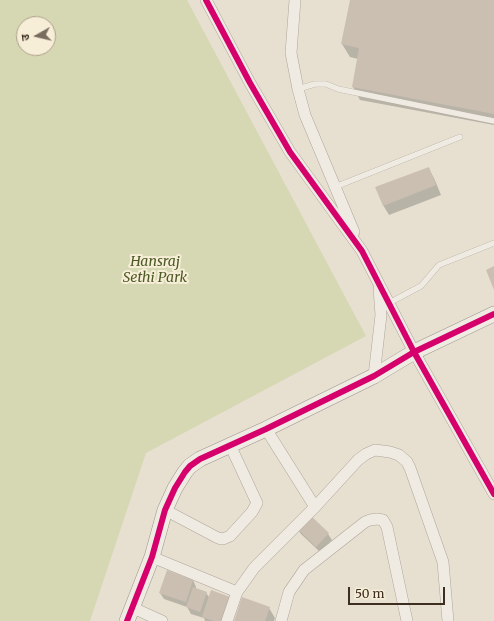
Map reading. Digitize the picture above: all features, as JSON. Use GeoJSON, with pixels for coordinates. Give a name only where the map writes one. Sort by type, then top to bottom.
{"type":"FeatureCollection","features":[{"type":"Feature","properties":{"kind":"street"},"geometry":{"type":"LineString","coordinates":[[206,0],[250,83],[290,152],[362,251]]}},
{"type":"Feature","properties":{"kind":"street"},"geometry":{"type":"LineString","coordinates":[[295,0],[291,52],[305,115],[362,251],[414,352],[494,494]]}},
{"type":"Feature","properties":{"kind":"street"},"geometry":{"type":"LineString","coordinates":[[374,376],[381,315],[378,282]]}},
{"type":"Feature","properties":{"kind":"street"},"geometry":{"type":"LineString","coordinates":[[162,621],[129,614],[152,557],[165,510],[175,488],[190,466],[200,459],[230,444],[266,429],[374,376],[414,352],[494,314]]}},
{"type":"Feature","properties":{"kind":"street"},"geometry":{"type":"LineString","coordinates":[[266,429],[315,507]]}},
{"type":"Feature","properties":{"kind":"street"},"geometry":{"type":"LineString","coordinates":[[165,510],[218,538],[223,539],[230,536],[252,512],[257,502],[230,444]]}},
{"type":"Feature","properties":{"kind":"street"},"geometry":{"type":"LineString","coordinates":[[227,621],[237,592],[254,568],[315,507],[358,460],[375,450],[390,452],[398,455],[407,462],[410,468],[443,562],[448,621]]}},
{"type":"Feature","properties":{"kind":"street"},"geometry":{"type":"LineString","coordinates":[[281,621],[289,592],[304,570],[364,522],[377,519],[383,520],[387,527],[407,621]]}},
{"type":"Feature","properties":{"kind":"street"},"geometry":{"type":"LineString","coordinates":[[152,557],[237,592]]}},
{"type":"Feature","properties":{"kind":"lane"},"geometry":{"type":"LineString","coordinates":[[298,89],[316,84],[326,84],[344,91],[494,121]]}},
{"type":"Feature","properties":{"kind":"lane"},"geometry":{"type":"LineString","coordinates":[[335,187],[460,137]]}},
{"type":"Feature","properties":{"kind":"lane"},"geometry":{"type":"LineString","coordinates":[[389,303],[421,286],[439,265],[494,242]]}},
{"type":"Feature","properties":{"kind":"green space","name":"Hansraj Sethi Park"},"geometry":{"type":"Polygon","coordinates":[[[0,0],[187,0],[366,336],[146,453],[90,621],[0,621],[0,0]]]}},
{"type":"Feature","properties":{"kind":"building"},"geometry":{"type":"Polygon","coordinates":[[[350,0],[494,0],[494,114],[352,87],[359,48],[341,44],[350,0]]]}},
{"type":"Feature","properties":{"kind":"building"},"geometry":{"type":"Polygon","coordinates":[[[429,167],[436,185],[383,206],[375,187],[429,167]]]}},
{"type":"Feature","properties":{"kind":"building"},"geometry":{"type":"Polygon","coordinates":[[[494,266],[494,290],[486,270],[494,266]]]}},
{"type":"Feature","properties":{"kind":"building"},"geometry":{"type":"Polygon","coordinates":[[[309,514],[329,533],[316,547],[296,527],[309,514]]]}},
{"type":"Feature","properties":{"kind":"building"},"geometry":{"type":"Polygon","coordinates":[[[167,570],[193,580],[186,602],[159,593],[167,570]]]}},
{"type":"Feature","properties":{"kind":"building"},"geometry":{"type":"Polygon","coordinates":[[[193,587],[207,592],[200,612],[186,607],[193,587]]]}},
{"type":"Feature","properties":{"kind":"building"},"geometry":{"type":"Polygon","coordinates":[[[211,590],[230,597],[222,621],[214,621],[202,617],[211,590]]]}},
{"type":"Feature","properties":{"kind":"building"},"geometry":{"type":"Polygon","coordinates":[[[242,597],[270,607],[265,621],[234,621],[242,597]]]}},
{"type":"Feature","properties":{"kind":"cycle path"},"geometry":{"type":"LineString","coordinates":[[206,0],[250,83],[290,152],[362,251],[414,352],[494,494]]}},
{"type":"Feature","properties":{"kind":"cycle path"},"geometry":{"type":"LineString","coordinates":[[127,621],[152,557],[165,510],[175,488],[190,466],[200,459],[266,429],[374,376],[414,352],[494,314]]}}]}
